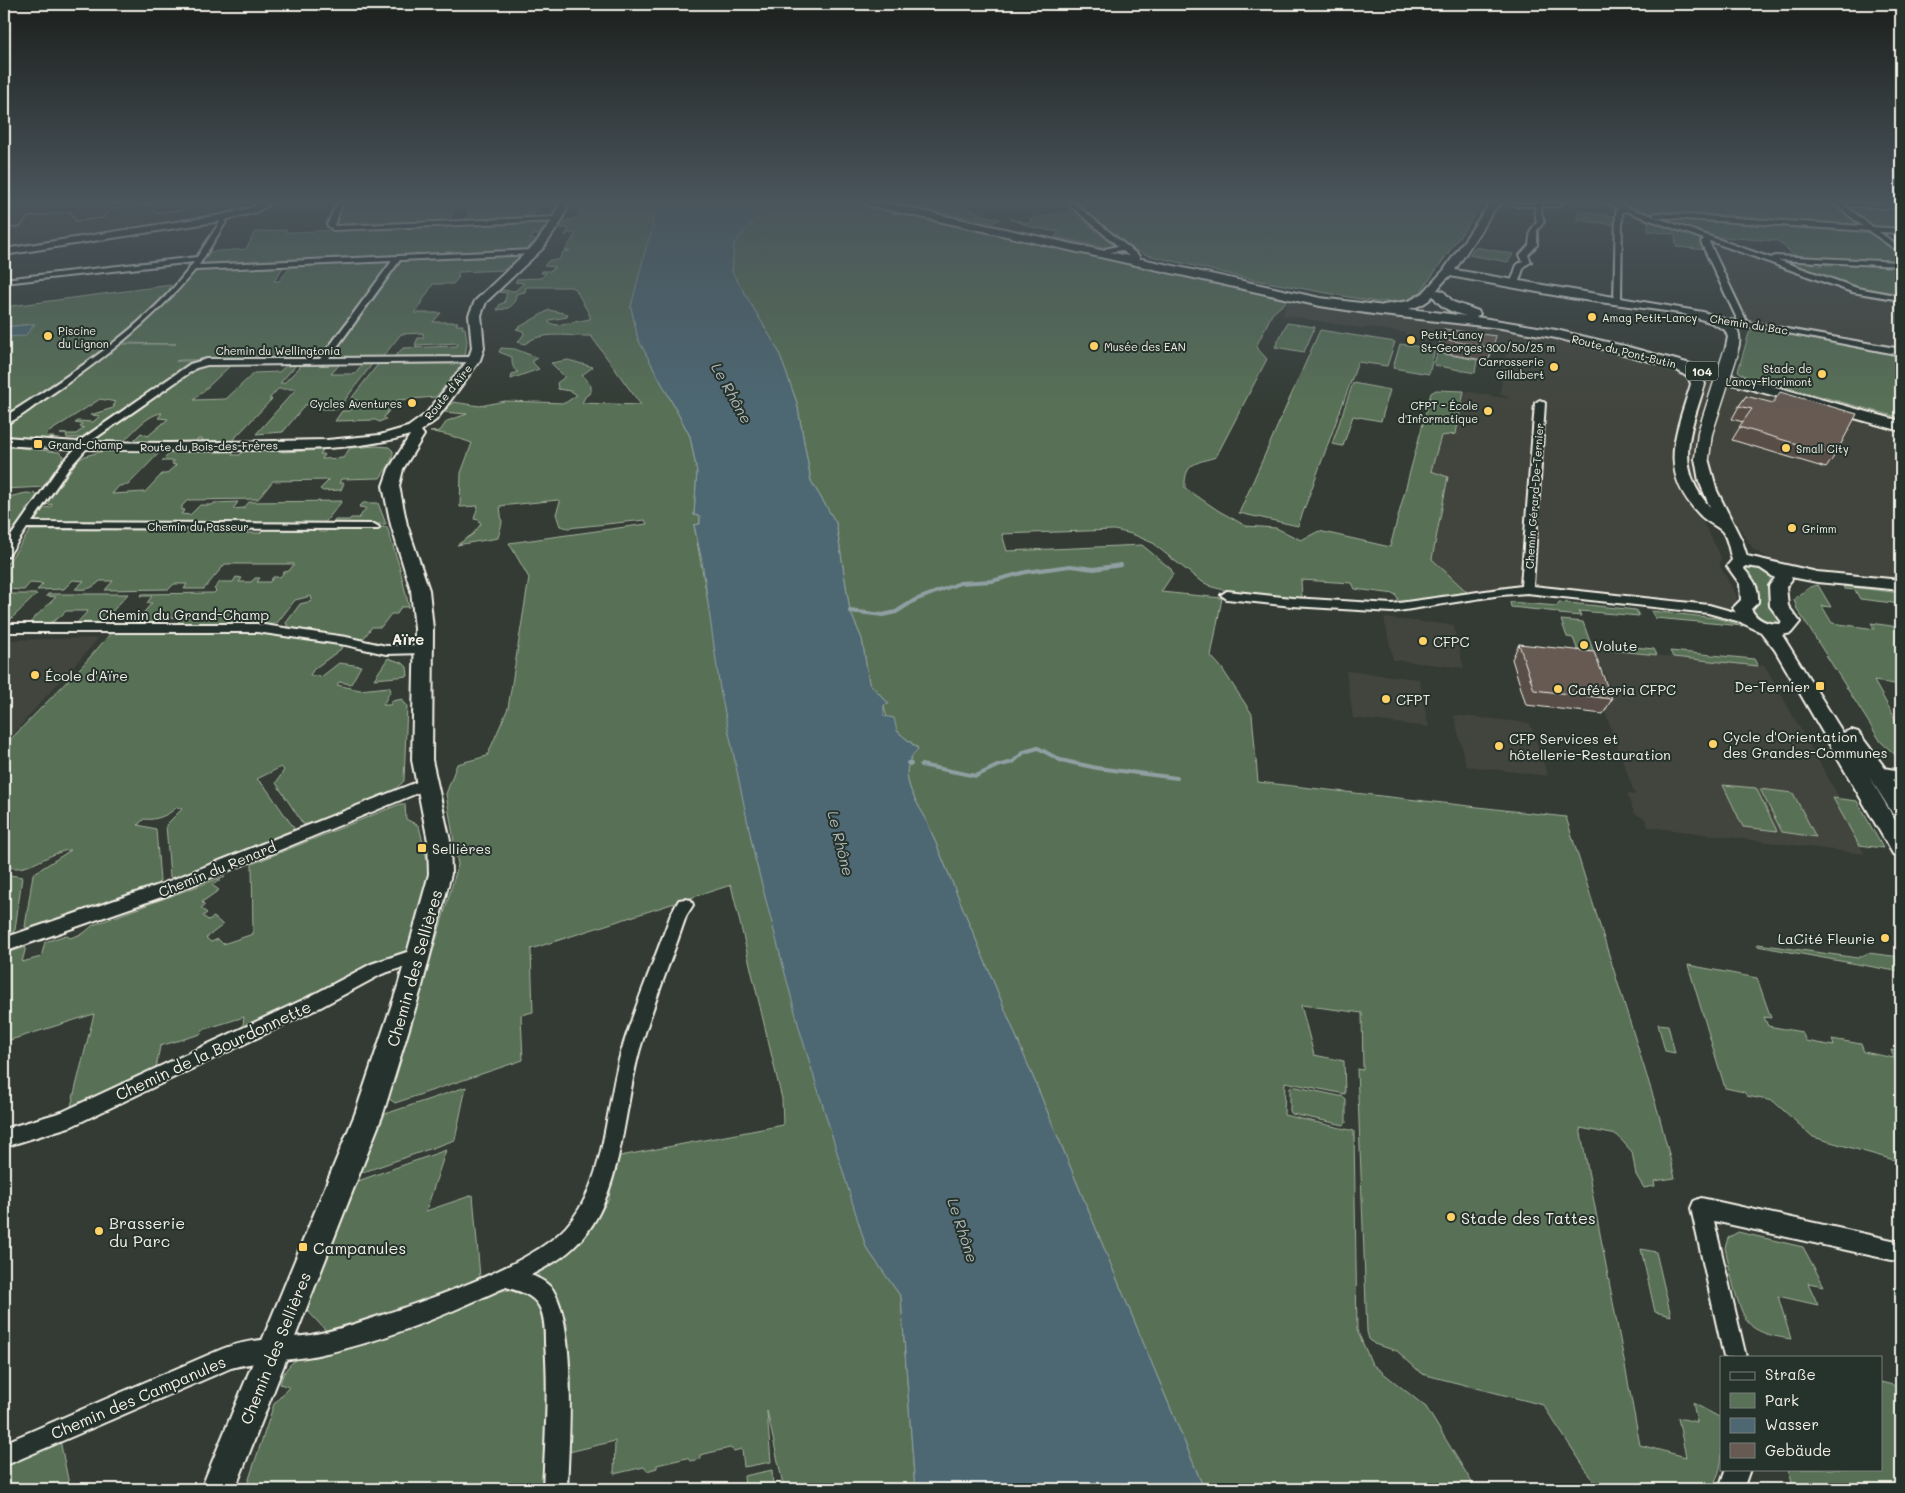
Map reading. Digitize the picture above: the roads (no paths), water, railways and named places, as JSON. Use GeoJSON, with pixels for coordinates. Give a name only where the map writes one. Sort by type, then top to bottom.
{"type":"FeatureCollection","features":[{"type":"Feature","properties":{"kind":"main road","name":"Route du Pont-Butin"},"geometry":{"type":"LineString","coordinates":[[1190,273],[1307,299],[1498,322],[1610,342],[1901,422]]}},
{"type":"Feature","properties":{"kind":"main road","name":"Route du Pont-Butin"},"geometry":{"type":"LineString","coordinates":[[1204,273],[1316,297],[1413,312]]}},
{"type":"Feature","properties":{"kind":"main road"},"geometry":{"type":"LineString","coordinates":[[1438,294],[1443,302],[1452,307],[1498,322],[1680,368]]}},
{"type":"Feature","properties":{"kind":"main road","name":"Route du Pont-Butin"},"geometry":{"type":"LineString","coordinates":[[1498,322],[1612,347],[1901,426]]}},
{"type":"Feature","properties":{"kind":"street"},"geometry":{"type":"LineString","coordinates":[[4,281],[78,273]]}},
{"type":"Feature","properties":{"kind":"street"},"geometry":{"type":"LineString","coordinates":[[4,421],[59,385],[123,337],[167,297],[189,273]]}},
{"type":"Feature","properties":{"kind":"street"},"geometry":{"type":"LineString","coordinates":[[323,361],[388,273]]}},
{"type":"Feature","properties":{"kind":"street","name":"Route d'Aïre"},"geometry":{"type":"LineString","coordinates":[[412,430],[431,416],[474,360],[478,348],[475,319],[478,306],[489,292],[511,273]]}},
{"type":"Feature","properties":{"kind":"street"},"geometry":{"type":"LineString","coordinates":[[1386,307],[1421,300],[1427,296],[1440,277],[1447,273]]}},
{"type":"Feature","properties":{"kind":"street"},"geometry":{"type":"LineString","coordinates":[[1413,312],[1438,294],[1448,279],[1448,273]]}},
{"type":"Feature","properties":{"kind":"street","name":"Chemin du Bac"},"geometry":{"type":"LineString","coordinates":[[1451,273],[1901,352]]}},
{"type":"Feature","properties":{"kind":"street"},"geometry":{"type":"LineString","coordinates":[[1514,285],[1518,273]]}},
{"type":"Feature","properties":{"kind":"street"},"geometry":{"type":"LineString","coordinates":[[1617,302],[1618,273]]}},
{"type":"Feature","properties":{"kind":"street"},"geometry":{"type":"LineString","coordinates":[[1719,273],[1742,323]]}},
{"type":"Feature","properties":{"kind":"street"},"geometry":{"type":"LineString","coordinates":[[1805,273],[1855,290],[1901,298]]}},
{"type":"Feature","properties":{"kind":"street"},"geometry":{"type":"LineString","coordinates":[[1719,321],[1728,326],[1733,334],[1734,342],[1705,433],[1702,458],[1705,482],[1709,493],[1731,534],[1741,561]]}},
{"type":"Feature","properties":{"kind":"street","name":"Chemin du Wellingtonia"},"geometry":{"type":"LineString","coordinates":[[81,446],[197,364],[213,361],[474,360]]}},
{"type":"Feature","properties":{"kind":"street"},"geometry":{"type":"LineString","coordinates":[[1680,368],[1695,376],[1698,384],[1681,438],[1680,462],[1690,491],[1710,518],[1774,571],[1779,606],[1791,622],[1776,628]]}},
{"type":"Feature","properties":{"kind":"street","name":"Chemin Gérard-De-Ternier"},"geometry":{"type":"LineString","coordinates":[[1527,589],[1540,402]]}},
{"type":"Feature","properties":{"kind":"street","name":"Route du Bois-des-Frères"},"geometry":{"type":"LineString","coordinates":[[4,441],[81,446],[327,444],[392,437],[412,430]]}},
{"type":"Feature","properties":{"kind":"street","name":"Chemin des Sellières"},"geometry":{"type":"LineString","coordinates":[[218,1489],[370,1114],[437,892],[441,860],[439,841],[422,760],[424,629],[420,590],[399,525],[392,492],[393,475],[416,435],[412,430]]}},
{"type":"Feature","properties":{"kind":"street"},"geometry":{"type":"LineString","coordinates":[[372,440],[393,444],[406,452]]}},
{"type":"Feature","properties":{"kind":"street"},"geometry":{"type":"LineString","coordinates":[[4,554],[9,538],[23,525],[81,446]]}},
{"type":"Feature","properties":{"kind":"street","name":"Chemin du Passeur"},"geometry":{"type":"LineString","coordinates":[[23,525],[374,527]]}},
{"type":"Feature","properties":{"kind":"street"},"geometry":{"type":"LineString","coordinates":[[1741,561],[1804,580],[1818,577],[1901,585]]}},
{"type":"Feature","properties":{"kind":"street"},"geometry":{"type":"LineString","coordinates":[[1741,561],[1735,566],[1736,570],[1748,584],[1750,596],[1745,614],[1776,628],[1862,754],[1878,773],[1901,810]]}},
{"type":"Feature","properties":{"kind":"street","name":"Chemin Gérard-De-Ternier"},"geometry":{"type":"LineString","coordinates":[[1227,595],[1292,602],[1392,608],[1501,591],[1527,589],[1745,614]]}},
{"type":"Feature","properties":{"kind":"street","name":"Chemin du Grand-Champ"},"geometry":{"type":"LineString","coordinates":[[4,628],[257,628],[346,641],[386,650],[423,648]]}},
{"type":"Feature","properties":{"kind":"street"},"geometry":{"type":"LineString","coordinates":[[1776,628],[1782,647],[1901,848]]}},
{"type":"Feature","properties":{"kind":"street"},"geometry":{"type":"LineString","coordinates":[[1852,764],[1878,773],[1901,776]]}},
{"type":"Feature","properties":{"kind":"street","name":"Chemin du Renard"},"geometry":{"type":"LineString","coordinates":[[4,945],[124,905],[260,852],[427,783]]}},
{"type":"Feature","properties":{"kind":"street","name":"Chemin des Campanules"},"geometry":{"type":"LineString","coordinates":[[4,1455],[230,1357],[246,1352],[322,1344],[407,1319],[506,1277],[551,1252],[570,1238],[580,1225],[600,1190],[631,1050],[680,914],[685,906]]}},
{"type":"Feature","properties":{"kind":"street","name":"Chemin de la Bourdonnette"},"geometry":{"type":"LineString","coordinates":[[4,1138],[65,1120],[313,1003],[377,969],[419,955]]}},
{"type":"Feature","properties":{"kind":"street"},"geometry":{"type":"LineString","coordinates":[[1736,1356],[1701,1208],[1901,1252]]}},
{"type":"Feature","properties":{"kind":"street"},"geometry":{"type":"LineString","coordinates":[[506,1277],[527,1284],[539,1291],[547,1300],[554,1317],[558,1346],[556,1489]]}},
{"type":"Feature","properties":{"kind":"street"},"geometry":{"type":"LineString","coordinates":[[1731,1489],[1738,1470]]}},
{"type":"Feature","properties":{"kind":"water","name":"Le Rhône"},"geometry":{"type":"Polygon","coordinates":[[[640,273],[732,273],[778,350],[797,403],[811,481],[836,523],[850,611],[862,639],[869,683],[889,704],[884,705],[884,716],[894,718],[897,731],[918,749],[911,757],[908,765],[908,783],[911,791],[925,817],[1204,1489],[915,1489],[901,1297],[866,1247],[800,1031],[755,858],[720,689],[702,561],[694,525],[700,524],[700,516],[694,515],[697,472],[690,436],[638,339],[631,307],[640,273]]]}},
{"type":"Feature","properties":{"kind":"water"},"geometry":{"type":"Polygon","coordinates":[[[35,324],[25,336],[4,337],[4,327],[35,324]]]}},
{"type":"Feature","properties":{"kind":"waterway"},"geometry":{"type":"LineString","coordinates":[[850,611],[883,615],[896,612],[915,600],[960,583],[992,581],[1026,572],[1070,566],[1094,569],[1121,565]]}},
{"type":"Feature","properties":{"kind":"waterway"},"geometry":{"type":"LineString","coordinates":[[921,765],[976,776],[997,766],[1013,762],[1024,752],[1038,748],[1060,760],[1097,768],[1177,778]]}},
{"type":"Feature","properties":{"kind":"place","name":"Amag Petit-Lancy"},"geometry":{"type":"Point","coordinates":[1592,317]}},
{"type":"Feature","properties":{"kind":"place","name":"Piscine du Lignon"},"geometry":{"type":"Point","coordinates":[48,336]}},
{"type":"Feature","properties":{"kind":"place","name":"Petit-Lancy St-Georges 300/50/25 m"},"geometry":{"type":"Point","coordinates":[1411,340]}},
{"type":"Feature","properties":{"kind":"place","name":"Musée des EAN"},"geometry":{"type":"Point","coordinates":[1094,346]}},
{"type":"Feature","properties":{"kind":"place","name":"Carrosserie Gillabert"},"geometry":{"type":"Point","coordinates":[1554,367]}},
{"type":"Feature","properties":{"kind":"place","name":"Stade de Lancy-Florimont"},"geometry":{"type":"Point","coordinates":[1822,374]}},
{"type":"Feature","properties":{"kind":"place","name":"Cycles Aventures"},"geometry":{"type":"Point","coordinates":[412,403]}},
{"type":"Feature","properties":{"kind":"place","name":"CFPT - École d'Informatique"},"geometry":{"type":"Point","coordinates":[1488,411]}},
{"type":"Feature","properties":{"kind":"place","name":"Grand-Champ"},"geometry":{"type":"Point","coordinates":[38,444]}},
{"type":"Feature","properties":{"kind":"place","name":"Small City"},"geometry":{"type":"Point","coordinates":[1786,448]}},
{"type":"Feature","properties":{"kind":"place","name":"Grimm"},"geometry":{"type":"Point","coordinates":[1792,528]}},
{"type":"Feature","properties":{"kind":"place","name":"CFPC"},"geometry":{"type":"Point","coordinates":[1423,641]}},
{"type":"Feature","properties":{"kind":"place","name":"Volute"},"geometry":{"type":"Point","coordinates":[1584,645]}},
{"type":"Feature","properties":{"kind":"place","name":"École d'Aïre"},"geometry":{"type":"Point","coordinates":[35,675]}},
{"type":"Feature","properties":{"kind":"place","name":"De-Ternier"},"geometry":{"type":"Point","coordinates":[1820,686]}},
{"type":"Feature","properties":{"kind":"place","name":"Caféteria CFPC"},"geometry":{"type":"Point","coordinates":[1558,689]}},
{"type":"Feature","properties":{"kind":"place","name":"CFPT"},"geometry":{"type":"Point","coordinates":[1386,699]}},
{"type":"Feature","properties":{"kind":"place","name":"Cycle d'Orientation des Grandes-Communes"},"geometry":{"type":"Point","coordinates":[1713,744]}},
{"type":"Feature","properties":{"kind":"place","name":"CFP Services et hôtellerie-Restauration"},"geometry":{"type":"Point","coordinates":[1499,746]}},
{"type":"Feature","properties":{"kind":"place","name":"Sellières"},"geometry":{"type":"Point","coordinates":[422,848]}},
{"type":"Feature","properties":{"kind":"place","name":"LaCité Fleurie"},"geometry":{"type":"Point","coordinates":[1885,938]}},
{"type":"Feature","properties":{"kind":"place","name":"Stade des Tattes"},"geometry":{"type":"Point","coordinates":[1451,1217]}},
{"type":"Feature","properties":{"kind":"place","name":"Brasserie du Parc"},"geometry":{"type":"Point","coordinates":[99,1231]}},
{"type":"Feature","properties":{"kind":"place","name":"Campanules"},"geometry":{"type":"Point","coordinates":[303,1247]}},
{"type":"Feature","properties":{"kind":"district","name":"Aïre"},"geometry":{"type":"Point","coordinates":[408,639]}}]}
